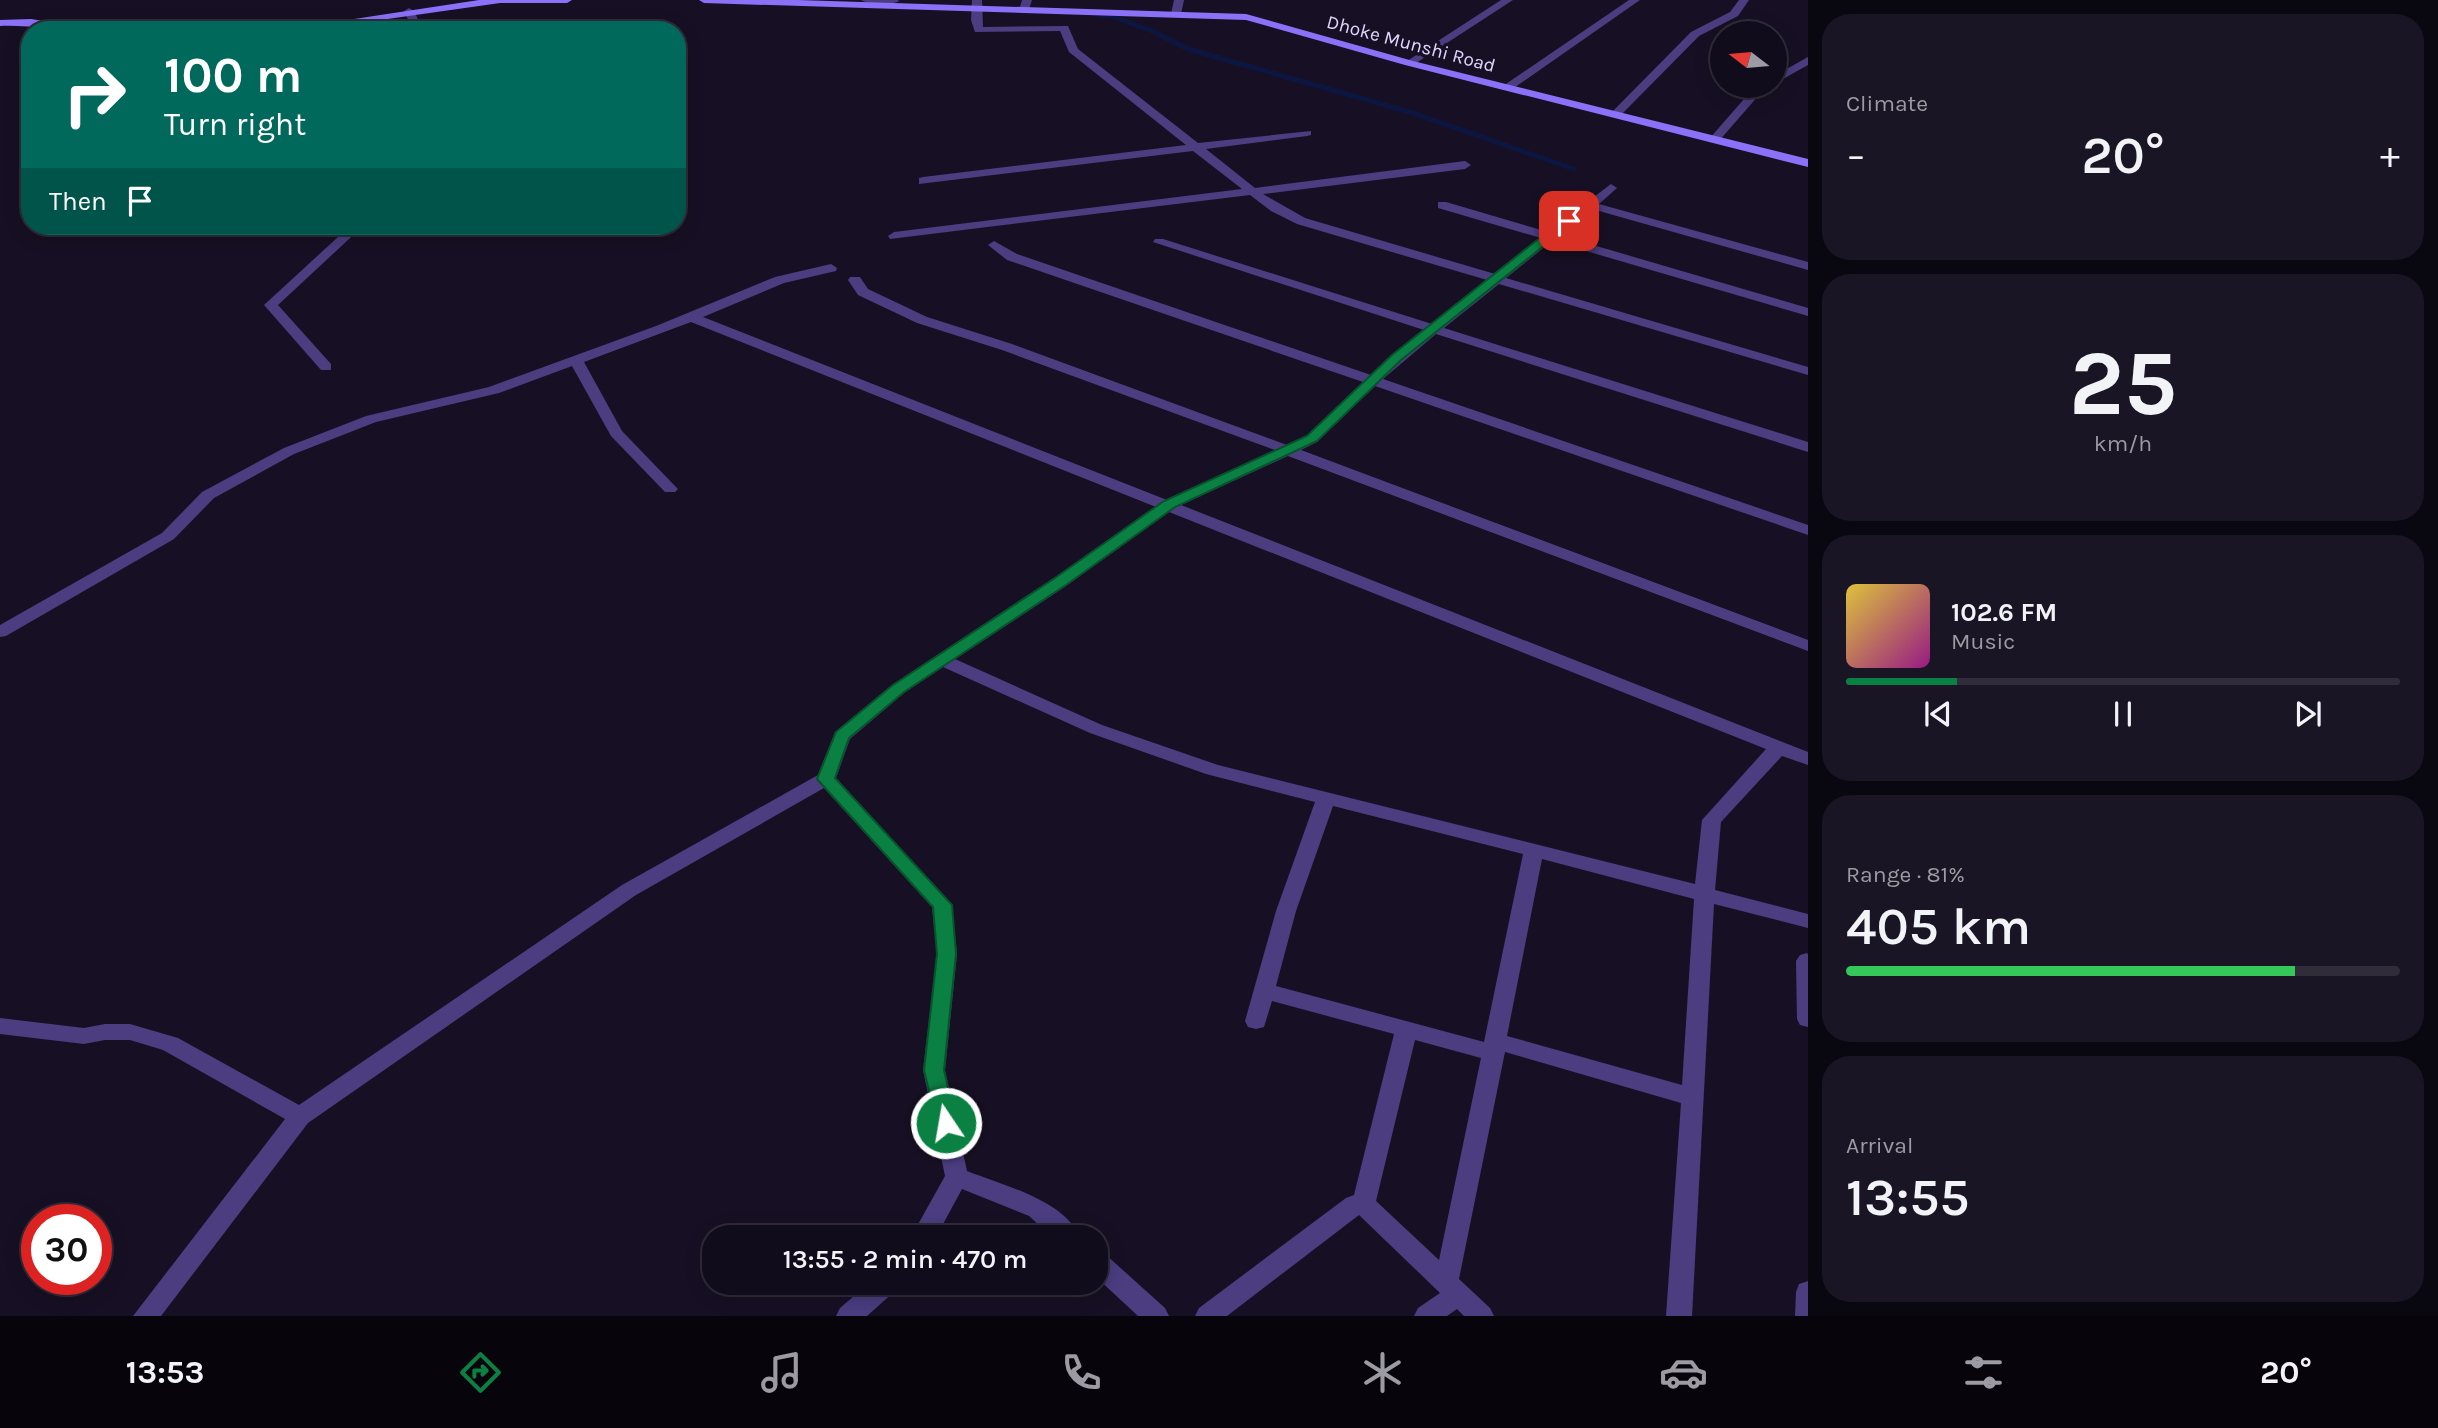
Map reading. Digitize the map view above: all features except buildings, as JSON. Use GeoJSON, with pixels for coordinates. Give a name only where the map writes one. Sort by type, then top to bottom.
{"type":"FeatureCollection","features":[{"type":"Feature","properties":{"kind":"street"},"geometry":{"type":"LineString","coordinates":[[345,21],[500,0],[566,0]]}},
{"type":"Feature","properties":{"kind":"street","name":"Dhoke Munshi Road"},"geometry":{"type":"LineString","coordinates":[[704,0],[1025,5],[1246,17],[1409,63],[1808,163]]}},
{"type":"Feature","properties":{"kind":"street"},"geometry":{"type":"LineString","coordinates":[[866,0],[894,2]]}},
{"type":"Feature","properties":{"kind":"street"},"geometry":{"type":"LineString","coordinates":[[1176,14],[1179,0]]}},
{"type":"Feature","properties":{"kind":"street"},"geometry":{"type":"LineString","coordinates":[[1409,63],[1508,0]]}},
{"type":"Feature","properties":{"kind":"street"},"geometry":{"type":"LineString","coordinates":[[1507,88],[1635,0]]}},
{"type":"Feature","properties":{"kind":"street"},"geometry":{"type":"LineString","coordinates":[[1615,115],[1695,34],[1734,13],[1745,0]]}},
{"type":"Feature","properties":{"kind":"street"},"geometry":{"type":"LineString","coordinates":[[976,4],[979,30],[1064,28],[1073,50],[1253,192],[1275,208],[1301,221],[1808,371]]}},
{"type":"Feature","properties":{"kind":"street"},"geometry":{"type":"LineString","coordinates":[[409,11],[414,21]]}},
{"type":"Feature","properties":{"kind":"street"},"geometry":{"type":"LineString","coordinates":[[0,23],[21,22]]}},
{"type":"Feature","properties":{"kind":"street"},"geometry":{"type":"LineString","coordinates":[[1787,73],[1808,60]]}},
{"type":"Feature","properties":{"kind":"street"},"geometry":{"type":"LineString","coordinates":[[1714,140],[1751,98]]}},
{"type":"Feature","properties":{"kind":"street"},"geometry":{"type":"LineString","coordinates":[[923,181],[1307,132]]}},
{"type":"Feature","properties":{"kind":"street"},"geometry":{"type":"LineString","coordinates":[[894,236],[1465,165]]}},
{"type":"Feature","properties":{"kind":"street"},"geometry":{"type":"LineString","coordinates":[[146,1316],[300,1116],[629,890],[826,779],[842,736],[898,689],[1060,582],[1170,504],[1312,439],[1371,382],[1434,328],[1611,188]]}},
{"type":"Feature","properties":{"kind":"street"},"geometry":{"type":"LineString","coordinates":[[1442,205],[1808,312]]}},
{"type":"Feature","properties":{"kind":"street"},"geometry":{"type":"LineString","coordinates":[[1589,205],[1808,266]]}},
{"type":"Feature","properties":{"kind":"street"},"geometry":{"type":"LineString","coordinates":[[326,367],[271,305],[347,235]]}},
{"type":"Feature","properties":{"kind":"street"},"geometry":{"type":"LineString","coordinates":[[1159,242],[1808,447]]}},
{"type":"Feature","properties":{"kind":"street"},"geometry":{"type":"LineString","coordinates":[[994,245],[1012,257],[1808,530]]}},
{"type":"Feature","properties":{"kind":"street"},"geometry":{"type":"LineString","coordinates":[[0,632],[168,536],[208,495],[289,451],[371,419],[494,390],[780,280],[831,268]]}},
{"type":"Feature","properties":{"kind":"street"},"geometry":{"type":"LineString","coordinates":[[855,281],[863,292],[922,320],[1007,347],[1287,450],[1808,646]]}},
{"type":"Feature","properties":{"kind":"street"},"geometry":{"type":"LineString","coordinates":[[689,316],[1170,504],[1808,759]]}},
{"type":"Feature","properties":{"kind":"street"},"geometry":{"type":"LineString","coordinates":[[575,359],[616,433],[670,489]]}},
{"type":"Feature","properties":{"kind":"street"},"geometry":{"type":"LineString","coordinates":[[942,660],[1096,729],[1213,770],[1534,849],[1808,921]]}},
{"type":"Feature","properties":{"kind":"street"},"geometry":{"type":"LineString","coordinates":[[1679,1316],[1704,893],[1712,820],[1779,747]]}},
{"type":"Feature","properties":{"kind":"street"},"geometry":{"type":"LineString","coordinates":[[826,779],[942,905],[947,954],[934,1070],[957,1177],[930,1225]]}},
{"type":"Feature","properties":{"kind":"street"},"geometry":{"type":"LineString","coordinates":[[1256,1021],[1286,911],[1326,799]]}},
{"type":"Feature","properties":{"kind":"street"},"geometry":{"type":"LineString","coordinates":[[1427,1316],[1452,1289],[1534,849]]}},
{"type":"Feature","properties":{"kind":"street"},"geometry":{"type":"LineString","coordinates":[[1807,961],[1808,1019]]}},
{"type":"Feature","properties":{"kind":"street"},"geometry":{"type":"LineString","coordinates":[[1264,991],[1406,1030],[1495,1047],[1692,1097]]}},
{"type":"Feature","properties":{"kind":"street"},"geometry":{"type":"LineString","coordinates":[[0,1026],[83,1036],[105,1032],[130,1032],[150,1037],[170,1044],[300,1116]]}},
{"type":"Feature","properties":{"kind":"street"},"geometry":{"type":"LineString","coordinates":[[1363,1205],[1406,1030]]}},
{"type":"Feature","properties":{"kind":"street"},"geometry":{"type":"LineString","coordinates":[[957,1177],[1037,1209],[1055,1225]]}},
{"type":"Feature","properties":{"kind":"street"},"geometry":{"type":"LineString","coordinates":[[1363,1205],[1481,1316]]}},
{"type":"Feature","properties":{"kind":"street"},"geometry":{"type":"LineString","coordinates":[[1208,1316],[1349,1207],[1363,1205]]}},
{"type":"Feature","properties":{"kind":"street"},"geometry":{"type":"LineString","coordinates":[[1108,1273],[1156,1316]]}},
{"type":"Feature","properties":{"kind":"street"},"geometry":{"type":"LineString","coordinates":[[1808,1292],[1808,1316]]}},
{"type":"Feature","properties":{"kind":"street"},"geometry":{"type":"LineString","coordinates":[[849,1316],[873,1295]]}},
{"type":"Feature","properties":{"kind":"waterway"},"geometry":{"type":"LineString","coordinates":[[1099,15],[1111,16],[1152,31],[1188,49],[1413,113],[1574,169]]}},
{"type":"Feature","properties":{"kind":"route"},"geometry":{"type":"LineString","coordinates":[[946,1123],[934,1070],[947,954],[942,905],[826,779],[842,736],[898,689],[1060,582],[1170,504],[1312,439],[1397,358],[1569,221]]}}]}
